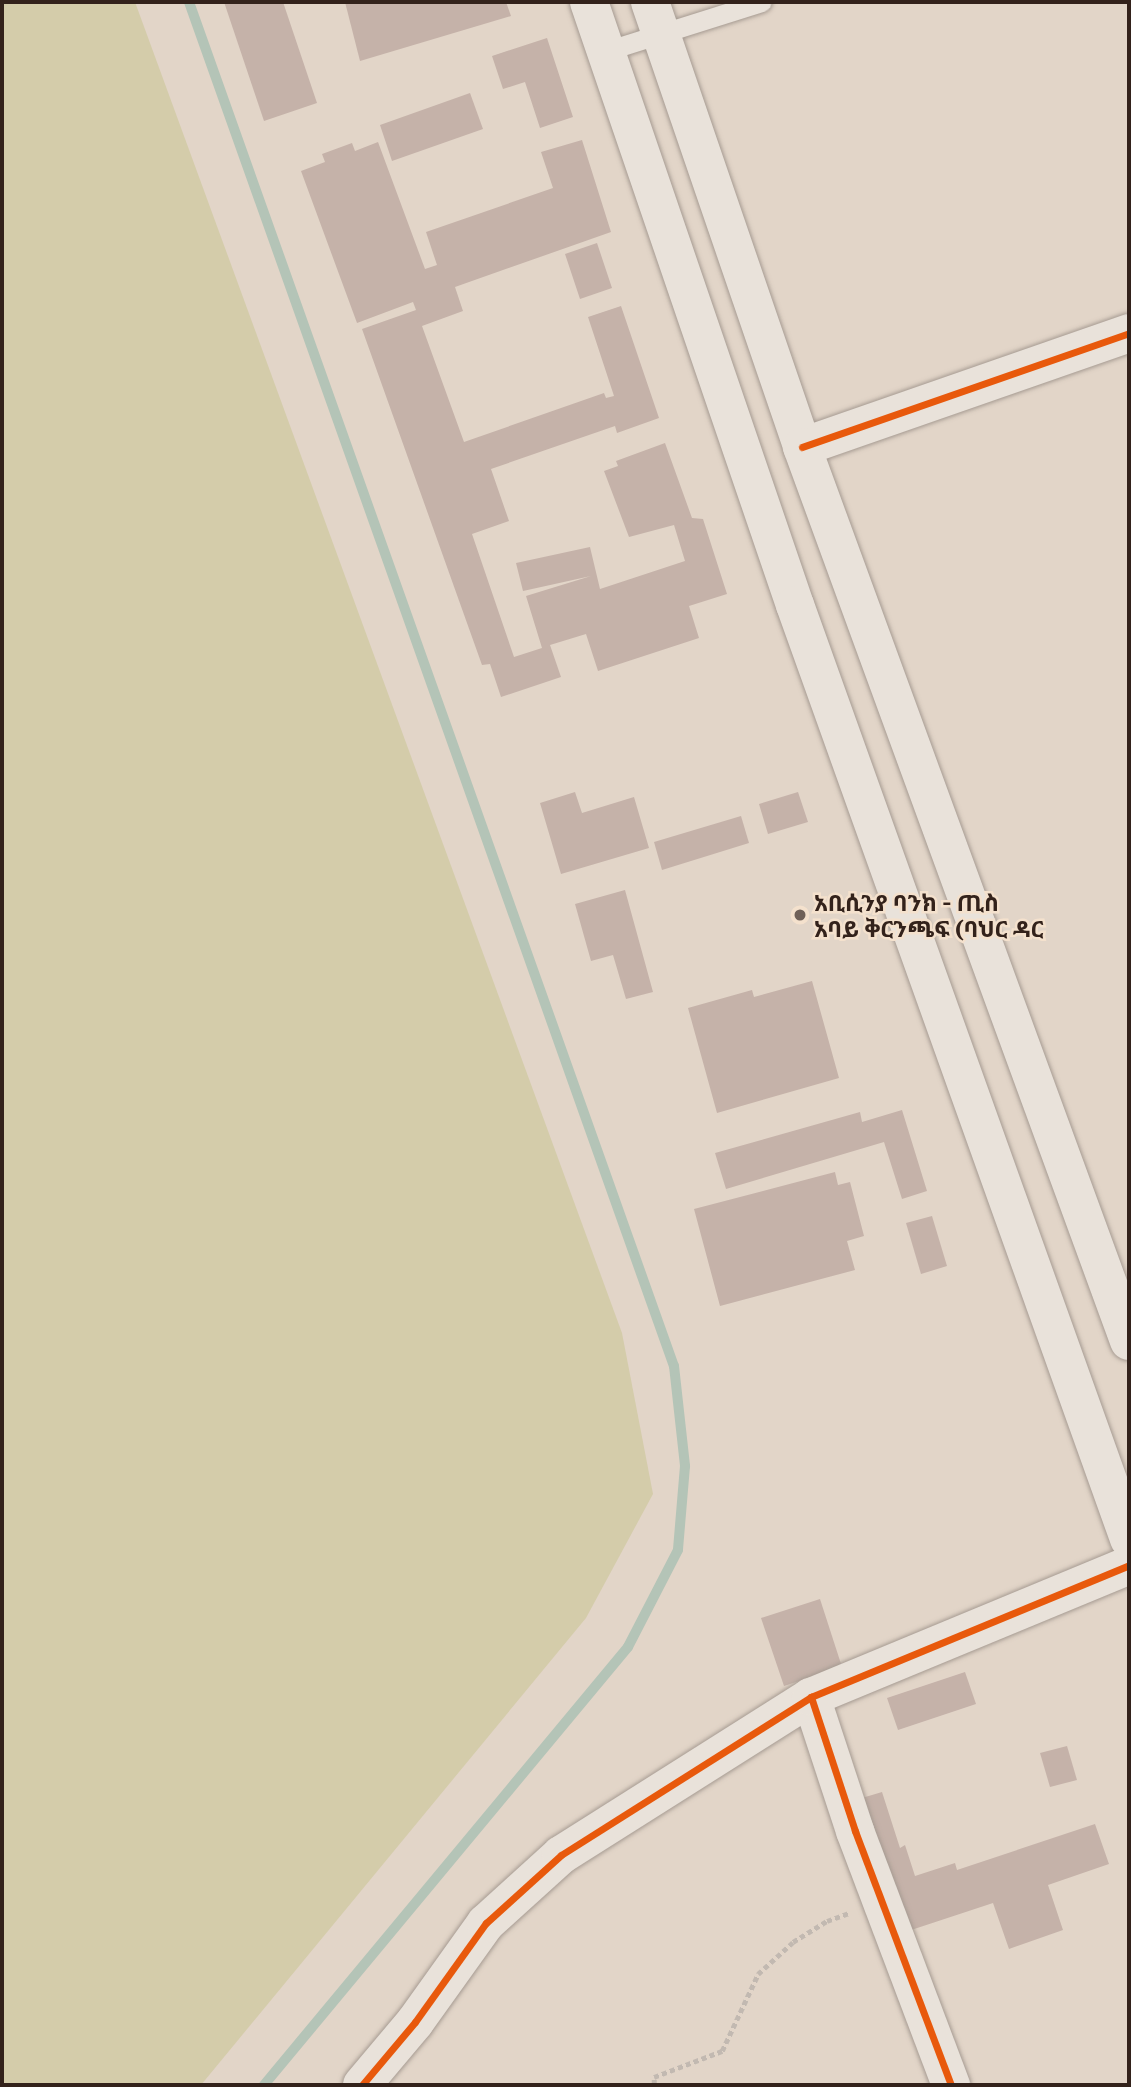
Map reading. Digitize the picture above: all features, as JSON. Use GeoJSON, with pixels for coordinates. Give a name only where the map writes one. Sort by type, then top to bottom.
{"type":"FeatureCollection","features":[{"type":"Feature","properties":{"kind":"main road"},"geometry":{"type":"LineString","coordinates":[[589,2],[795,605],[1129,1539]]}},
{"type":"Feature","properties":{"kind":"main road"},"geometry":{"type":"LineString","coordinates":[[656,18],[802,447],[1127,1329]]}},
{"type":"Feature","properties":{"kind":"main road"},"geometry":{"type":"LineString","coordinates":[[802,447],[1129,333]]}},
{"type":"Feature","properties":{"kind":"main road"},"geometry":{"type":"LineString","coordinates":[[362,2085],[415,2022],[486,1923],[561,1855],[811,1697],[1129,1565]]}},
{"type":"Feature","properties":{"kind":"main road"},"geometry":{"type":"LineString","coordinates":[[811,1697],[885,1911],[951,2085]]}},
{"type":"Feature","properties":{"kind":"lane"},"geometry":{"type":"LineString","coordinates":[[606,51],[656,18],[761,2]]}},
{"type":"Feature","properties":{"kind":"path"},"geometry":{"type":"LineString","coordinates":[[654,2085],[654,2077],[722,2051],[758,1975],[793,1942],[827,1920],[852,1912],[885,1911]]}},
{"type":"Feature","properties":{"kind":"shaded area"},"geometry":{"type":"Polygon","coordinates":[[[2,2],[135,2],[622,1333],[653,1494],[586,1618],[201,2085],[2,2085],[2,2]]]}},
{"type":"Feature","properties":{"kind":"building"},"geometry":{"type":"Polygon","coordinates":[[[224,2],[283,2],[317,103],[264,121],[224,2]]]}},
{"type":"Feature","properties":{"kind":"building"},"geometry":{"type":"Polygon","coordinates":[[[345,2],[506,2],[511,16],[360,61],[345,2]]]}},
{"type":"Feature","properties":{"kind":"building"},"geometry":{"type":"Polygon","coordinates":[[[547,38],[573,117],[540,128],[525,82],[503,89],[492,56],[547,38]]]}},
{"type":"Feature","properties":{"kind":"building"},"geometry":{"type":"Polygon","coordinates":[[[470,93],[483,129],[392,161],[380,125],[470,93]]]}},
{"type":"Feature","properties":{"kind":"building"},"geometry":{"type":"Polygon","coordinates":[[[582,140],[611,232],[455,287],[463,311],[422,326],[464,442],[604,393],[606,398],[614,396],[588,317],[621,306],[659,418],[617,433],[615,426],[491,469],[509,521],[472,534],[514,657],[542,648],[526,596],[591,576],[523,591],[516,563],[590,547],[600,589],[685,561],[674,525],[629,537],[604,471],[618,466],[616,461],[665,443],[692,518],[703,519],[727,594],[689,606],[699,638],[598,671],[586,634],[550,645],[561,677],[501,697],[490,664],[482,665],[362,329],[416,310],[413,302],[357,323],[301,171],[325,162],[322,154],[352,143],[355,151],[378,142],[425,269],[437,265],[426,232],[553,188],[541,152],[582,140]]]}},
{"type":"Feature","properties":{"kind":"building"},"geometry":{"type":"Polygon","coordinates":[[[597,243],[612,288],[580,299],[565,254],[597,243]]]}},
{"type":"Feature","properties":{"kind":"building"},"geometry":{"type":"Polygon","coordinates":[[[575,792],[582,813],[634,797],[649,848],[561,874],[540,803],[575,792]]]}},
{"type":"Feature","properties":{"kind":"building"},"geometry":{"type":"Polygon","coordinates":[[[798,792],[808,822],[768,834],[759,804],[798,792]]]}},
{"type":"Feature","properties":{"kind":"building"},"geometry":{"type":"Polygon","coordinates":[[[741,816],[749,843],[662,870],[654,842],[741,816]]]}},
{"type":"Feature","properties":{"kind":"building"},"geometry":{"type":"Polygon","coordinates":[[[625,890],[653,992],[626,999],[613,955],[591,961],[575,904],[625,890]]]}},
{"type":"Feature","properties":{"kind":"building"},"geometry":{"type":"Polygon","coordinates":[[[812,981],[839,1078],[717,1113],[688,1008],[752,990],[754,997],[812,981]]]}},
{"type":"Feature","properties":{"kind":"building"},"geometry":{"type":"Polygon","coordinates":[[[902,1110],[927,1191],[902,1199],[884,1142],[726,1189],[715,1153],[860,1112],[862,1122],[902,1110]]]}},
{"type":"Feature","properties":{"kind":"building"},"geometry":{"type":"Polygon","coordinates":[[[835,1172],[838,1185],[850,1182],[864,1236],[847,1241],[855,1270],[720,1306],[694,1209],[835,1172]]]}},
{"type":"Feature","properties":{"kind":"building"},"geometry":{"type":"Polygon","coordinates":[[[932,1216],[947,1266],[921,1274],[906,1223],[932,1216]]]}},
{"type":"Feature","properties":{"kind":"building"},"geometry":{"type":"Polygon","coordinates":[[[820,1599],[842,1667],[784,1686],[761,1618],[820,1599]]]}},
{"type":"Feature","properties":{"kind":"building"},"geometry":{"type":"Polygon","coordinates":[[[965,1672],[976,1704],[898,1730],[887,1698],[965,1672]]]}},
{"type":"Feature","properties":{"kind":"building"},"geometry":{"type":"Polygon","coordinates":[[[1067,1746],[1077,1780],[1050,1787],[1040,1753],[1067,1746]]]}},
{"type":"Feature","properties":{"kind":"building"},"geometry":{"type":"Polygon","coordinates":[[[882,1792],[900,1848],[905,1845],[915,1876],[955,1863],[957,1870],[1095,1824],[1109,1864],[1048,1885],[1063,1930],[1009,1949],[993,1903],[896,1935],[852,1801],[882,1792]]]}},
{"type":"Feature","properties":{"kind":"waterway"},"geometry":{"type":"LineString","coordinates":[[189,2],[674,1366],[685,1466],[678,1550],[628,1647],[264,2085]]}},
{"type":"Feature","properties":{"kind":"cycle path"},"geometry":{"type":"LineString","coordinates":[[802,447],[1129,333]]}},
{"type":"Feature","properties":{"kind":"cycle path"},"geometry":{"type":"LineString","coordinates":[[362,2085],[415,2022],[486,1923],[561,1855],[811,1697],[1129,1565]]}},
{"type":"Feature","properties":{"kind":"cycle path"},"geometry":{"type":"LineString","coordinates":[[811,1697],[855,1831],[951,2085]]}},
{"type":"Feature","properties":{"kind":"place","name":"አቢሲንያ ባንክ - ጢስ አባይ ቅርንጫፍ (ባህር ዳር"},"geometry":{"type":"Point","coordinates":[800,915]}}]}
